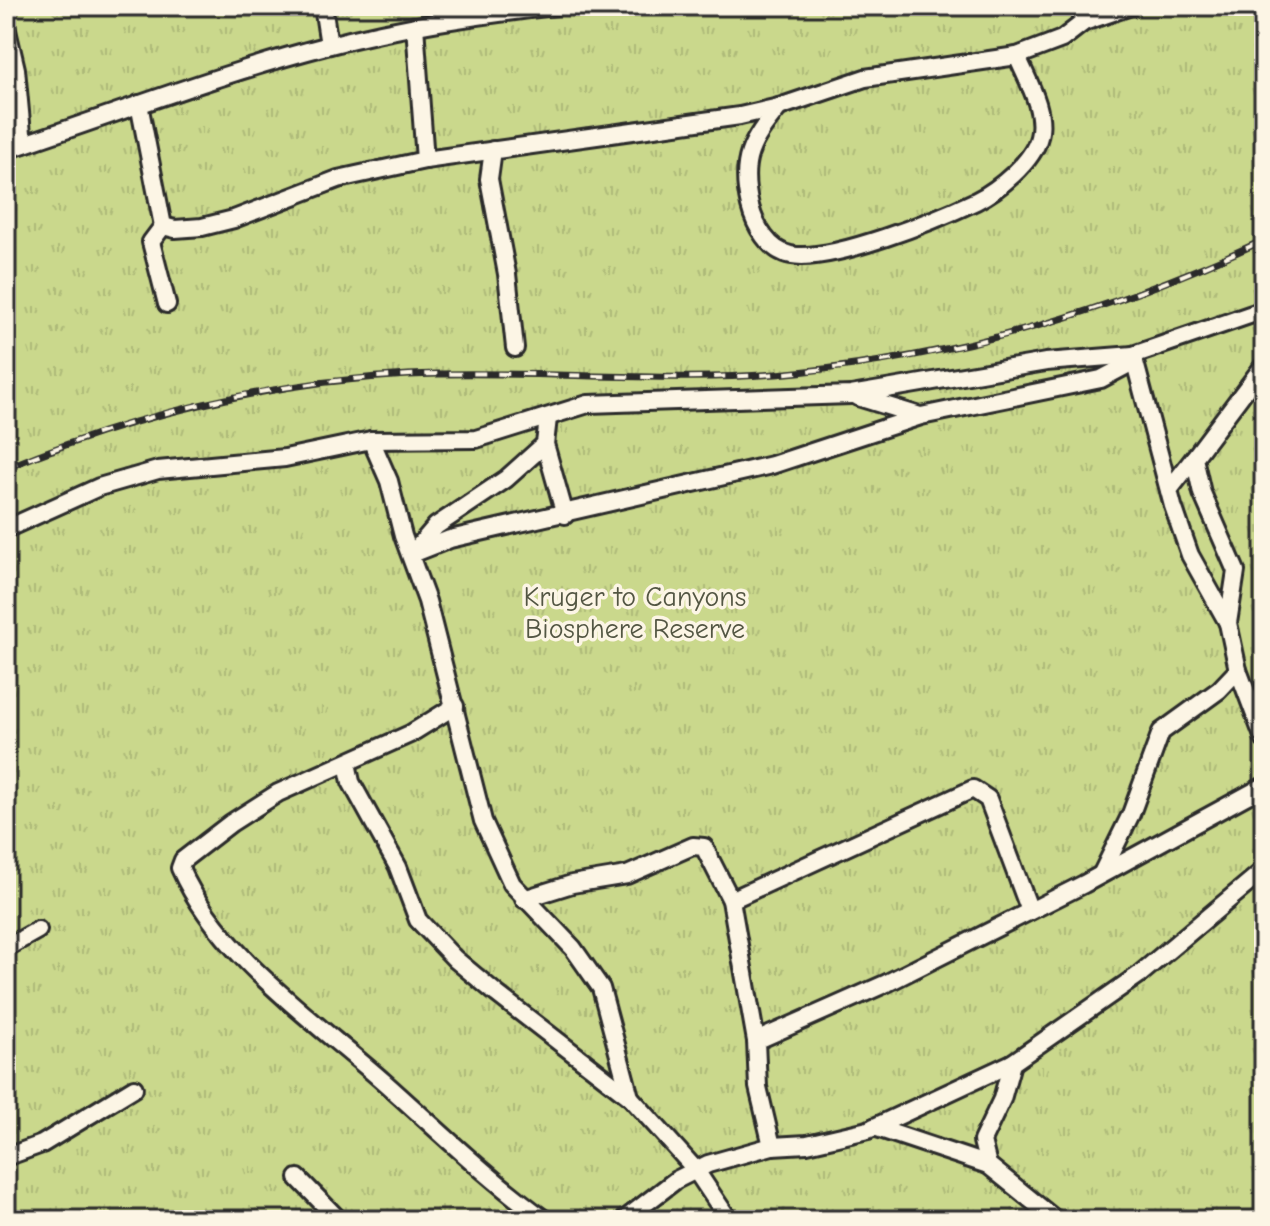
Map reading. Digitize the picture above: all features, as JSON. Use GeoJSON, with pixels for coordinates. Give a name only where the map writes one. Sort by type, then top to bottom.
{"type":"FeatureCollection","features":[{"type":"Feature","properties":{"kind":"street"},"geometry":{"type":"LineString","coordinates":[[323,6],[329,45]]}},
{"type":"Feature","properties":{"kind":"street"},"geometry":{"type":"LineString","coordinates":[[6,150],[139,104],[329,45],[415,26],[555,6]]}},
{"type":"Feature","properties":{"kind":"street"},"geometry":{"type":"LineString","coordinates":[[163,226],[175,229],[202,227],[234,219],[338,179],[425,160],[583,136],[627,134],[779,107],[865,78],[1017,56],[1062,39],[1082,14],[1131,6]]}},
{"type":"Feature","properties":{"kind":"street"},"geometry":{"type":"LineString","coordinates":[[6,26],[16,69],[23,144]]}},
{"type":"Feature","properties":{"kind":"street"},"geometry":{"type":"LineString","coordinates":[[415,26],[425,160]]}},
{"type":"Feature","properties":{"kind":"street"},"geometry":{"type":"LineString","coordinates":[[779,107],[746,158],[745,176],[752,215],[765,238],[776,249],[789,255],[833,253],[978,200],[1004,182],[1031,154],[1039,139],[1041,123],[1035,98],[1017,56]]}},
{"type":"Feature","properties":{"kind":"street"},"geometry":{"type":"LineString","coordinates":[[139,104],[163,226],[151,242],[167,304]]}},
{"type":"Feature","properties":{"kind":"street"},"geometry":{"type":"LineString","coordinates":[[493,150],[489,179],[507,274],[515,348]]}},
{"type":"Feature","properties":{"kind":"street"},"geometry":{"type":"LineString","coordinates":[[412,554],[450,539],[772,465],[921,416],[1101,379],[1134,358],[1264,310]]}},
{"type":"Feature","properties":{"kind":"street"},"geometry":{"type":"LineString","coordinates":[[6,529],[135,475],[285,458],[371,440],[476,439],[573,408],[613,401],[851,395],[1046,362],[1134,358]]}},
{"type":"Feature","properties":{"kind":"street"},"geometry":{"type":"LineString","coordinates":[[1134,358],[1169,490],[1200,576],[1228,623],[1238,670],[1264,739]]}},
{"type":"Feature","properties":{"kind":"street"},"geometry":{"type":"LineString","coordinates":[[1169,490],[1264,365]]}},
{"type":"Feature","properties":{"kind":"street"},"geometry":{"type":"LineString","coordinates":[[851,395],[921,416]]}},
{"type":"Feature","properties":{"kind":"street"},"geometry":{"type":"LineString","coordinates":[[548,418],[545,444],[565,515]]}},
{"type":"Feature","properties":{"kind":"street"},"geometry":{"type":"LineString","coordinates":[[371,440],[386,472],[403,536],[412,554],[455,706],[483,821],[502,867],[524,899],[573,948],[601,988],[630,1097]]}},
{"type":"Feature","properties":{"kind":"street"},"geometry":{"type":"LineString","coordinates":[[412,554],[436,526],[506,479],[545,444]]}},
{"type":"Feature","properties":{"kind":"street"},"geometry":{"type":"LineString","coordinates":[[1194,458],[1202,493],[1236,571],[1228,623]]}},
{"type":"Feature","properties":{"kind":"street"},"geometry":{"type":"LineString","coordinates":[[1102,873],[1111,848],[1131,814],[1161,732],[1219,690],[1238,670]]}},
{"type":"Feature","properties":{"kind":"street"},"geometry":{"type":"LineString","coordinates":[[455,706],[425,727],[278,793],[231,823],[183,860],[180,870],[216,925],[261,973],[501,1187],[545,1220]]}},
{"type":"Feature","properties":{"kind":"street"},"geometry":{"type":"LineString","coordinates":[[347,763],[351,782],[398,867],[418,920],[455,959],[630,1097],[695,1169],[729,1220]]}},
{"type":"Feature","properties":{"kind":"street"},"geometry":{"type":"LineString","coordinates":[[756,1041],[847,1003],[1030,911],[1264,786]]}},
{"type":"Feature","properties":{"kind":"street"},"geometry":{"type":"LineString","coordinates":[[731,900],[973,789],[988,799],[1030,911]]}},
{"type":"Feature","properties":{"kind":"street"},"geometry":{"type":"LineString","coordinates":[[524,899],[572,884],[627,875],[697,846],[709,853],[731,900],[756,1041],[760,1099],[772,1146]]}},
{"type":"Feature","properties":{"kind":"street"},"geometry":{"type":"LineString","coordinates":[[624,1220],[695,1169],[772,1146],[834,1139],[874,1127],[1012,1063],[1140,974],[1264,870]]}},
{"type":"Feature","properties":{"kind":"street"},"geometry":{"type":"LineString","coordinates":[[6,948],[38,930]]}},
{"type":"Feature","properties":{"kind":"street"},"geometry":{"type":"LineString","coordinates":[[988,1165],[982,1141],[1002,1099],[1012,1063]]}},
{"type":"Feature","properties":{"kind":"street"},"geometry":{"type":"LineString","coordinates":[[6,1157],[42,1144],[134,1088]]}},
{"type":"Feature","properties":{"kind":"street"},"geometry":{"type":"LineString","coordinates":[[874,1127],[988,1165],[1056,1220]]}},
{"type":"Feature","properties":{"kind":"street"},"geometry":{"type":"LineString","coordinates":[[298,1178],[339,1220]]}},
{"type":"Feature","properties":{"kind":"green space","name":"Kruger to Canyons Biosphere Reserve"},"geometry":{"type":"Polygon","coordinates":[[[6,6],[1264,6],[1264,1220],[6,1220],[6,6]]]}},
{"type":"Feature","properties":{"kind":"railway"},"geometry":{"type":"LineString","coordinates":[[6,468],[153,417],[253,393],[304,385],[409,375],[457,374],[750,376],[920,354],[1037,326],[1094,308],[1264,240]]}}]}
